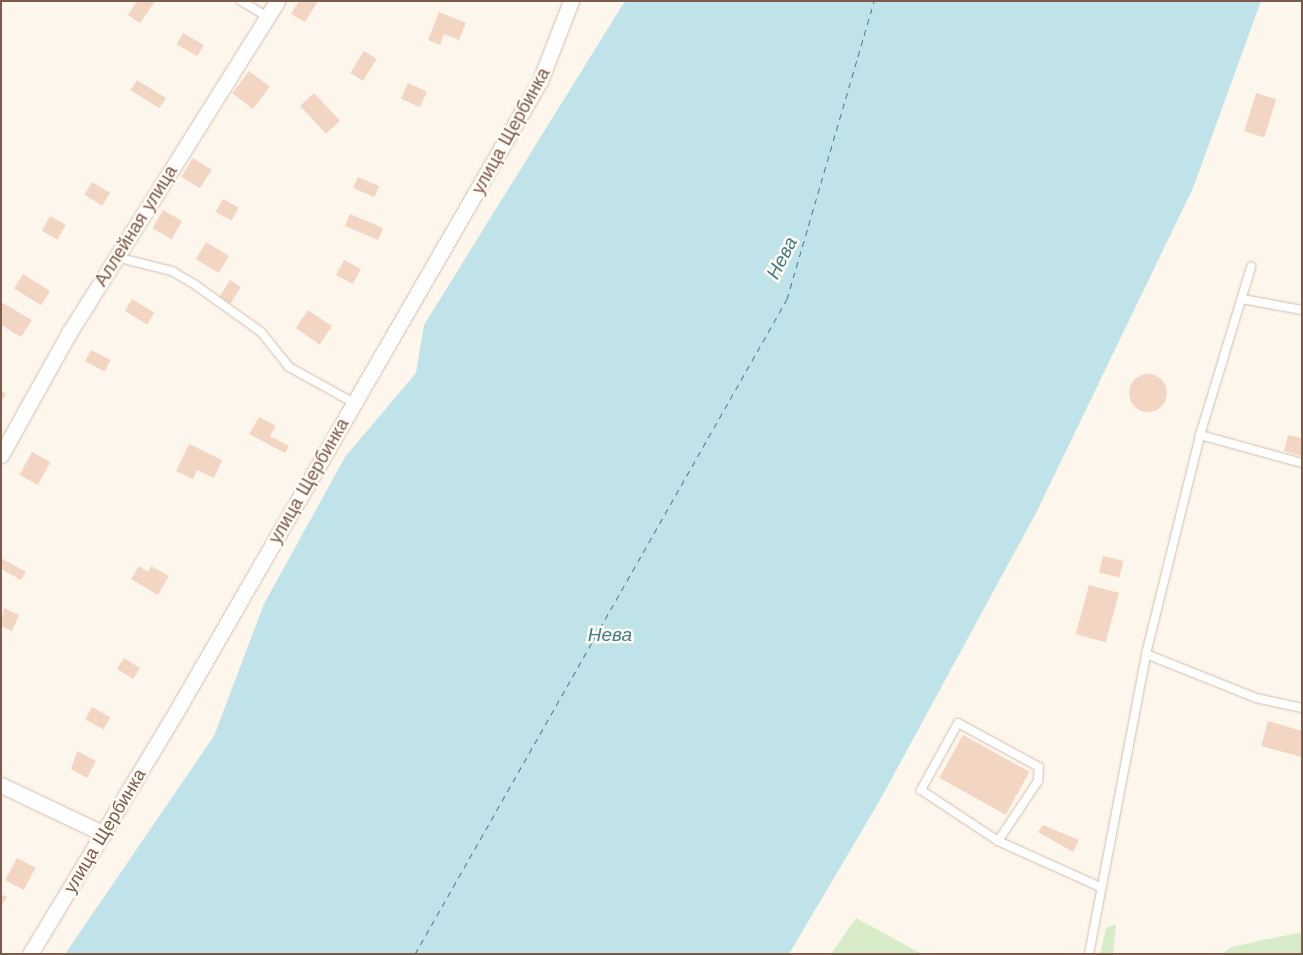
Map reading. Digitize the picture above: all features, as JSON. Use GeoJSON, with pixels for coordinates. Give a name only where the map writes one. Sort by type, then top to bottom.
{"type":"FeatureCollection","features":[{"type":"Feature","properties":{"kind":"street","name":"Аллейная улица"},"geometry":{"type":"LineString","coordinates":[[1,455],[116,257],[277,1]]}},
{"type":"Feature","properties":{"kind":"street","name":"улица Щербинка"},"geometry":{"type":"LineString","coordinates":[[30,954],[104,834],[540,81],[571,1]]}},
{"type":"Feature","properties":{"kind":"street"},"geometry":{"type":"LineString","coordinates":[[1,786],[104,834]]}},
{"type":"Feature","properties":{"kind":"lane"},"geometry":{"type":"LineString","coordinates":[[241,1],[268,17]]}},
{"type":"Feature","properties":{"kind":"lane"},"geometry":{"type":"LineString","coordinates":[[116,257],[172,271],[194,284],[260,332],[289,367],[354,403]]}},
{"type":"Feature","properties":{"kind":"lane"},"geometry":{"type":"LineString","coordinates":[[1089,954],[1098,886],[1146,654],[1200,435],[1251,267]]}},
{"type":"Feature","properties":{"kind":"lane"},"geometry":{"type":"LineString","coordinates":[[1242,299],[1302,310]]}},
{"type":"Feature","properties":{"kind":"lane"},"geometry":{"type":"LineString","coordinates":[[1200,435],[1302,463]]}},
{"type":"Feature","properties":{"kind":"lane"},"geometry":{"type":"LineString","coordinates":[[1146,654],[1256,698],[1302,708]]}},
{"type":"Feature","properties":{"kind":"lane"},"geometry":{"type":"LineString","coordinates":[[998,841],[1038,781],[1039,767],[958,723],[921,790],[998,841],[1098,886]]}},
{"type":"Feature","properties":{"kind":"green space"},"geometry":{"type":"Polygon","coordinates":[[[856,918],[922,954],[831,954],[856,918]]]}},
{"type":"Feature","properties":{"kind":"green space"},"geometry":{"type":"Polygon","coordinates":[[[1116,924],[1113,954],[1100,954],[1106,928],[1116,924]]]}},
{"type":"Feature","properties":{"kind":"green space"},"geometry":{"type":"Polygon","coordinates":[[[1302,932],[1302,954],[1222,954],[1231,947],[1302,932]]]}},
{"type":"Feature","properties":{"kind":"water","name":"Нева"},"geometry":{"type":"Polygon","coordinates":[[[625,1],[1261,1],[1193,188],[1036,513],[880,800],[789,954],[65,954],[214,736],[264,604],[345,457],[416,373],[424,325],[625,1]]]}},
{"type":"Feature","properties":{"kind":"building"},"geometry":{"type":"Polygon","coordinates":[[[137,1],[155,1],[140,23],[128,15],[137,1]]]}},
{"type":"Feature","properties":{"kind":"building"},"geometry":{"type":"Polygon","coordinates":[[[299,1],[318,1],[305,22],[291,14],[299,1]]]}},
{"type":"Feature","properties":{"kind":"building"},"geometry":{"type":"Polygon","coordinates":[[[439,12],[466,23],[459,40],[444,34],[440,45],[428,40],[439,12]]]}},
{"type":"Feature","properties":{"kind":"building"},"geometry":{"type":"Polygon","coordinates":[[[183,33],[204,45],[197,56],[176,44],[183,33]]]}},
{"type":"Feature","properties":{"kind":"building"},"geometry":{"type":"Polygon","coordinates":[[[364,51],[377,59],[363,81],[350,73],[364,51]]]}},
{"type":"Feature","properties":{"kind":"building"},"geometry":{"type":"Polygon","coordinates":[[[249,71],[270,87],[253,109],[232,93],[249,71]]]}},
{"type":"Feature","properties":{"kind":"building"},"geometry":{"type":"Polygon","coordinates":[[[137,80],[166,98],[159,108],[131,90],[137,80]]]}},
{"type":"Feature","properties":{"kind":"building"},"geometry":{"type":"Polygon","coordinates":[[[408,83],[427,92],[420,107],[401,98],[408,83]]]}},
{"type":"Feature","properties":{"kind":"building"},"geometry":{"type":"Polygon","coordinates":[[[314,93],[340,121],[326,134],[300,106],[314,93]]]}},
{"type":"Feature","properties":{"kind":"building"},"geometry":{"type":"Polygon","coordinates":[[[1256,93],[1276,99],[1264,137],[1244,131],[1256,93]]]}},
{"type":"Feature","properties":{"kind":"building"},"geometry":{"type":"Polygon","coordinates":[[[193,158],[212,170],[200,188],[181,177],[193,158]]]}},
{"type":"Feature","properties":{"kind":"building"},"geometry":{"type":"Polygon","coordinates":[[[358,177],[379,186],[374,197],[353,188],[358,177]]]}},
{"type":"Feature","properties":{"kind":"building"},"geometry":{"type":"Polygon","coordinates":[[[92,182],[110,193],[102,206],[84,195],[92,182]]]}},
{"type":"Feature","properties":{"kind":"building"},"geometry":{"type":"Polygon","coordinates":[[[223,199],[239,208],[231,221],[216,212],[223,199]]]}},
{"type":"Feature","properties":{"kind":"building"},"geometry":{"type":"Polygon","coordinates":[[[163,210],[182,221],[172,239],[152,228],[163,210]]]}},
{"type":"Feature","properties":{"kind":"building"},"geometry":{"type":"Polygon","coordinates":[[[350,214],[383,228],[378,240],[345,226],[350,214]]]}},
{"type":"Feature","properties":{"kind":"building"},"geometry":{"type":"Polygon","coordinates":[[[50,216],[66,225],[58,240],[42,231],[50,216]]]}},
{"type":"Feature","properties":{"kind":"building"},"geometry":{"type":"Polygon","coordinates":[[[206,242],[229,256],[219,273],[196,259],[206,242]]]}},
{"type":"Feature","properties":{"kind":"building"},"geometry":{"type":"Polygon","coordinates":[[[344,260],[361,269],[353,284],[336,275],[344,260]]]}},
{"type":"Feature","properties":{"kind":"building"},"geometry":{"type":"Polygon","coordinates":[[[23,274],[50,291],[41,305],[14,288],[23,274]]]}},
{"type":"Feature","properties":{"kind":"building"},"geometry":{"type":"Polygon","coordinates":[[[230,280],[241,287],[230,304],[219,297],[230,280]]]}},
{"type":"Feature","properties":{"kind":"building"},"geometry":{"type":"Polygon","coordinates":[[[132,299],[154,312],[147,324],[125,311],[132,299]]]}},
{"type":"Feature","properties":{"kind":"building"},"geometry":{"type":"Polygon","coordinates":[[[1,302],[32,320],[21,337],[1,325],[1,302]]]}},
{"type":"Feature","properties":{"kind":"building"},"geometry":{"type":"Polygon","coordinates":[[[308,310],[332,326],[320,344],[296,328],[308,310]]]}},
{"type":"Feature","properties":{"kind":"building"},"geometry":{"type":"Polygon","coordinates":[[[91,350],[111,360],[105,372],[85,362],[91,350]]]}},
{"type":"Feature","properties":{"kind":"building"},"geometry":{"type":"Polygon","coordinates":[[[1148,374],[1161,380],[1167,393],[1161,406],[1148,412],[1135,406],[1129,393],[1135,380],[1148,374]]]}},
{"type":"Feature","properties":{"kind":"building"},"geometry":{"type":"Polygon","coordinates":[[[1,391],[6,394],[1,402],[1,391]]]}},
{"type":"Feature","properties":{"kind":"building"},"geometry":{"type":"Polygon","coordinates":[[[259,417],[276,426],[270,436],[289,446],[285,453],[249,434],[259,417]]]}},
{"type":"Feature","properties":{"kind":"building"},"geometry":{"type":"Polygon","coordinates":[[[1288,435],[1302,438],[1302,456],[1284,451],[1288,435]]]}},
{"type":"Feature","properties":{"kind":"building"},"geometry":{"type":"Polygon","coordinates":[[[189,444],[222,460],[214,478],[197,470],[193,479],[176,471],[189,444]]]}},
{"type":"Feature","properties":{"kind":"building"},"geometry":{"type":"Polygon","coordinates":[[[32,452],[50,462],[38,485],[19,475],[32,452]]]}},
{"type":"Feature","properties":{"kind":"building"},"geometry":{"type":"Polygon","coordinates":[[[1103,556],[1123,561],[1119,578],[1099,572],[1103,556]]]}},
{"type":"Feature","properties":{"kind":"building"},"geometry":{"type":"Polygon","coordinates":[[[1,558],[26,572],[21,580],[1,569],[1,558]]]}},
{"type":"Feature","properties":{"kind":"building"},"geometry":{"type":"Polygon","coordinates":[[[139,566],[148,572],[151,566],[169,576],[158,595],[131,579],[139,566]]]}},
{"type":"Feature","properties":{"kind":"building"},"geometry":{"type":"Polygon","coordinates":[[[1089,585],[1119,593],[1106,642],[1076,634],[1089,585]]]}},
{"type":"Feature","properties":{"kind":"building"},"geometry":{"type":"Polygon","coordinates":[[[4,608],[19,615],[12,631],[1,626],[4,608]]]}},
{"type":"Feature","properties":{"kind":"building"},"geometry":{"type":"Polygon","coordinates":[[[124,658],[140,668],[133,679],[117,669],[124,658]]]}},
{"type":"Feature","properties":{"kind":"building"},"geometry":{"type":"Polygon","coordinates":[[[92,707],[110,717],[104,729],[85,719],[92,707]]]}},
{"type":"Feature","properties":{"kind":"building"},"geometry":{"type":"Polygon","coordinates":[[[1268,721],[1302,731],[1302,757],[1261,746],[1268,721]]]}},
{"type":"Feature","properties":{"kind":"building"},"geometry":{"type":"Polygon","coordinates":[[[963,735],[1029,772],[1006,815],[939,778],[963,735]]]}},
{"type":"Feature","properties":{"kind":"building"},"geometry":{"type":"Polygon","coordinates":[[[77,751],[96,761],[87,778],[71,769],[77,751]]]}},
{"type":"Feature","properties":{"kind":"building"},"geometry":{"type":"Polygon","coordinates":[[[1043,825],[1079,840],[1073,852],[1038,832],[1043,825]]]}},
{"type":"Feature","properties":{"kind":"building"},"geometry":{"type":"Polygon","coordinates":[[[17,858],[36,868],[24,890],[5,880],[17,858]]]}},
{"type":"Feature","properties":{"kind":"building"},"geometry":{"type":"Polygon","coordinates":[[[1,894],[7,897],[1,906],[1,894]]]}},
{"type":"Feature","properties":{"kind":"ferry route"},"geometry":{"type":"LineString","coordinates":[[415,954],[787,299],[874,1]]}}]}
